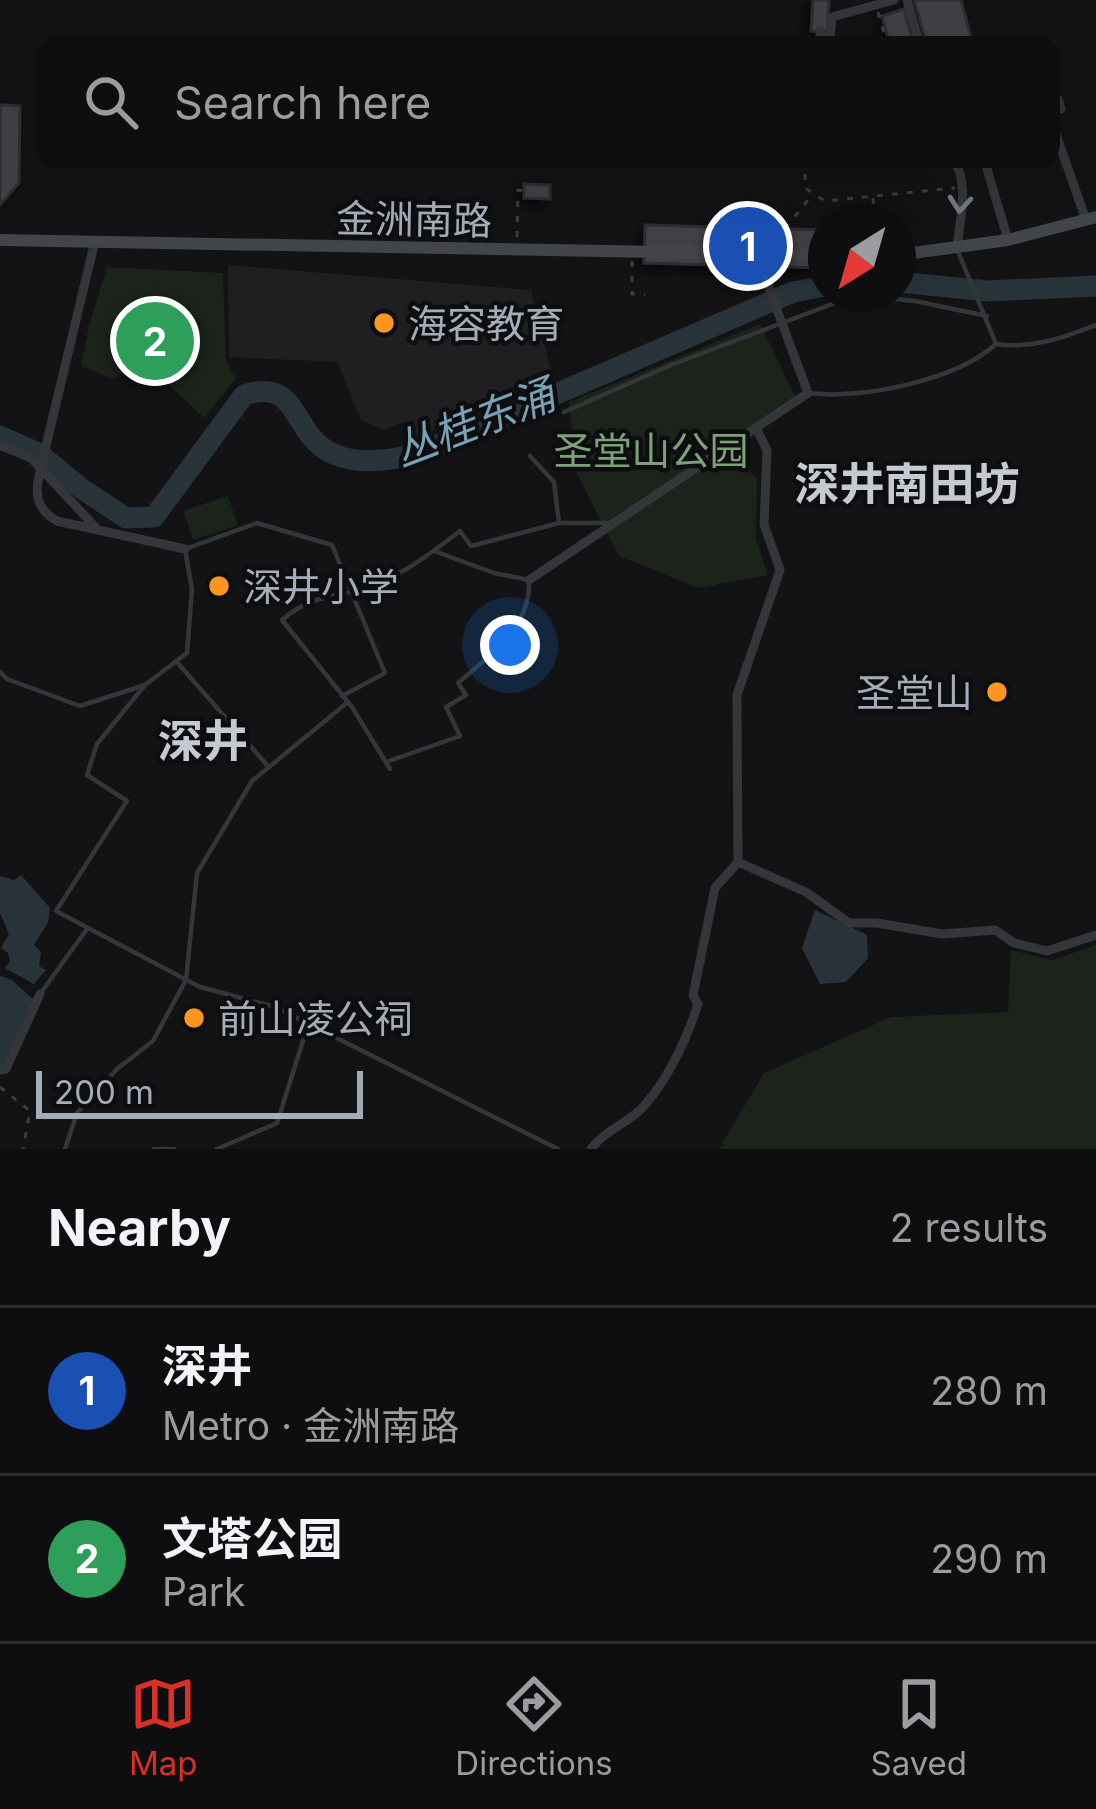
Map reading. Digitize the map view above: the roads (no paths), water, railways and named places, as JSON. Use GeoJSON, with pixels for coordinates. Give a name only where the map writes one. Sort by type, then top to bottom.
{"type":"FeatureCollection","features":[{"type":"Feature","properties":{"kind":"main road"},"geometry":{"type":"LineString","coordinates":[[916,253],[1008,240],[1091,218]]}},
{"type":"Feature","properties":{"kind":"main road","name":"金洲南路"},"geometry":{"type":"LineString","coordinates":[[0,240],[808,254]]}},
{"type":"Feature","properties":{"kind":"street"},"geometry":{"type":"LineString","coordinates":[[830,36],[832,17],[894,0]]}},
{"type":"Feature","properties":{"kind":"street"},"geometry":{"type":"LineString","coordinates":[[907,0],[917,36]]}},
{"type":"Feature","properties":{"kind":"street"},"geometry":{"type":"LineString","coordinates":[[820,31],[820,36]]}},
{"type":"Feature","properties":{"kind":"street"},"geometry":{"type":"LineString","coordinates":[[1060,139],[1091,218]]}},
{"type":"Feature","properties":{"kind":"street"},"geometry":{"type":"LineString","coordinates":[[957,248],[959,168]]}},
{"type":"Feature","properties":{"kind":"street"},"geometry":{"type":"LineString","coordinates":[[987,168],[1008,240]]}},
{"type":"Feature","properties":{"kind":"street"},"geometry":{"type":"LineString","coordinates":[[95,241],[38,481],[38,500],[49,516],[185,549]]}},
{"type":"Feature","properties":{"kind":"street"},"geometry":{"type":"LineString","coordinates":[[529,580],[808,393],[770,291],[766,253]]}},
{"type":"Feature","properties":{"kind":"street"},"geometry":{"type":"LineString","coordinates":[[591,1149],[599,1138],[642,1109],[683,1048],[698,1004],[693,994],[715,888],[737,862],[737,695],[780,570],[764,524],[767,451],[756,428]]}},
{"type":"Feature","properties":{"kind":"street"},"geometry":{"type":"LineString","coordinates":[[0,445],[31,458],[97,530]]}},
{"type":"Feature","properties":{"kind":"street"},"geometry":{"type":"LineString","coordinates":[[737,862],[806,892],[849,923],[942,934],[995,930],[1014,943],[1047,951],[1096,935]]}},
{"type":"Feature","properties":{"kind":"street"},"geometry":{"type":"LineString","coordinates":[[0,1070],[6,1069],[40,994]]}},
{"type":"Feature","properties":{"kind":"lane"},"geometry":{"type":"LineString","coordinates":[[957,248],[996,344]]}},
{"type":"Feature","properties":{"kind":"lane"},"geometry":{"type":"LineString","coordinates":[[564,412],[779,317],[856,295],[987,316]]}},
{"type":"Feature","properties":{"kind":"lane"},"geometry":{"type":"LineString","coordinates":[[996,344],[1046,344],[1096,325]]}},
{"type":"Feature","properties":{"kind":"lane"},"geometry":{"type":"LineString","coordinates":[[808,393],[840,397],[910,382],[981,358],[996,344]]}},
{"type":"Feature","properties":{"kind":"lane"},"geometry":{"type":"LineString","coordinates":[[530,456],[554,482],[559,523]]}},
{"type":"Feature","properties":{"kind":"lane"},"geometry":{"type":"LineString","coordinates":[[342,696],[385,673],[332,545],[257,523],[185,549],[192,589],[187,652],[146,685],[98,744],[87,775],[127,801],[56,911],[187,980],[275,1006],[558,1149]]}},
{"type":"Feature","properties":{"kind":"lane"},"geometry":{"type":"LineString","coordinates":[[434,551],[529,580],[530,602],[511,636],[458,683],[466,694],[446,707],[460,736],[388,766],[348,702],[282,620],[301,603],[378,583],[460,531],[471,546],[559,523],[613,523]]}},
{"type":"Feature","properties":{"kind":"lane"},"geometry":{"type":"LineString","coordinates":[[176,661],[268,766]]}},
{"type":"Feature","properties":{"kind":"lane"},"geometry":{"type":"LineString","coordinates":[[0,672],[7,679],[80,706],[146,685]]}},
{"type":"Feature","properties":{"kind":"lane"},"geometry":{"type":"LineString","coordinates":[[64,1149],[77,1113],[117,1069],[153,1041],[187,980],[197,873],[252,781],[348,702]]}},
{"type":"Feature","properties":{"kind":"lane"},"geometry":{"type":"LineString","coordinates":[[40,994],[87,928]]}},
{"type":"Feature","properties":{"kind":"lane"},"geometry":{"type":"LineString","coordinates":[[217,1149],[277,1123],[308,1022]]}},
{"type":"Feature","properties":{"kind":"lane"},"geometry":{"type":"LineString","coordinates":[[154,1149],[174,1149]]}},
{"type":"Feature","properties":{"kind":"waterway","name":"丛桂东涌"},"geometry":{"type":"LineString","coordinates":[[916,284],[988,291],[1096,286]]}},
{"type":"Feature","properties":{"kind":"waterway","name":"丛桂东涌"},"geometry":{"type":"LineString","coordinates":[[0,436],[38,453],[126,518],[154,517],[244,395],[261,391],[284,398],[313,439],[334,454],[369,461],[405,457],[808,289]]}},
{"type":"Feature","properties":{"kind":"place","name":"深井"},"geometry":{"type":"Point","coordinates":[748,246]}},
{"type":"Feature","properties":{"kind":"place","name":"海容教育"},"geometry":{"type":"Point","coordinates":[384,323]}},
{"type":"Feature","properties":{"kind":"place","name":"文塔公园"},"geometry":{"type":"Point","coordinates":[155,341]}},
{"type":"Feature","properties":{"kind":"place","name":"深井小学"},"geometry":{"type":"Point","coordinates":[219,586]}},
{"type":"Feature","properties":{"kind":"place","name":"圣堂山"},"geometry":{"type":"Point","coordinates":[997,692]}},
{"type":"Feature","properties":{"kind":"place","name":"前山凌公祠"},"geometry":{"type":"Point","coordinates":[194,1018]}},
{"type":"Feature","properties":{"kind":"district","name":"深井南田坊"},"geometry":{"type":"Point","coordinates":[907,483]}},
{"type":"Feature","properties":{"kind":"district","name":"深井"},"geometry":{"type":"Point","coordinates":[203,740]}},
{"type":"Feature","properties":{"kind":"park label","name":"圣堂山公园"},"geometry":{"type":"Point","coordinates":[651,450]}}]}
